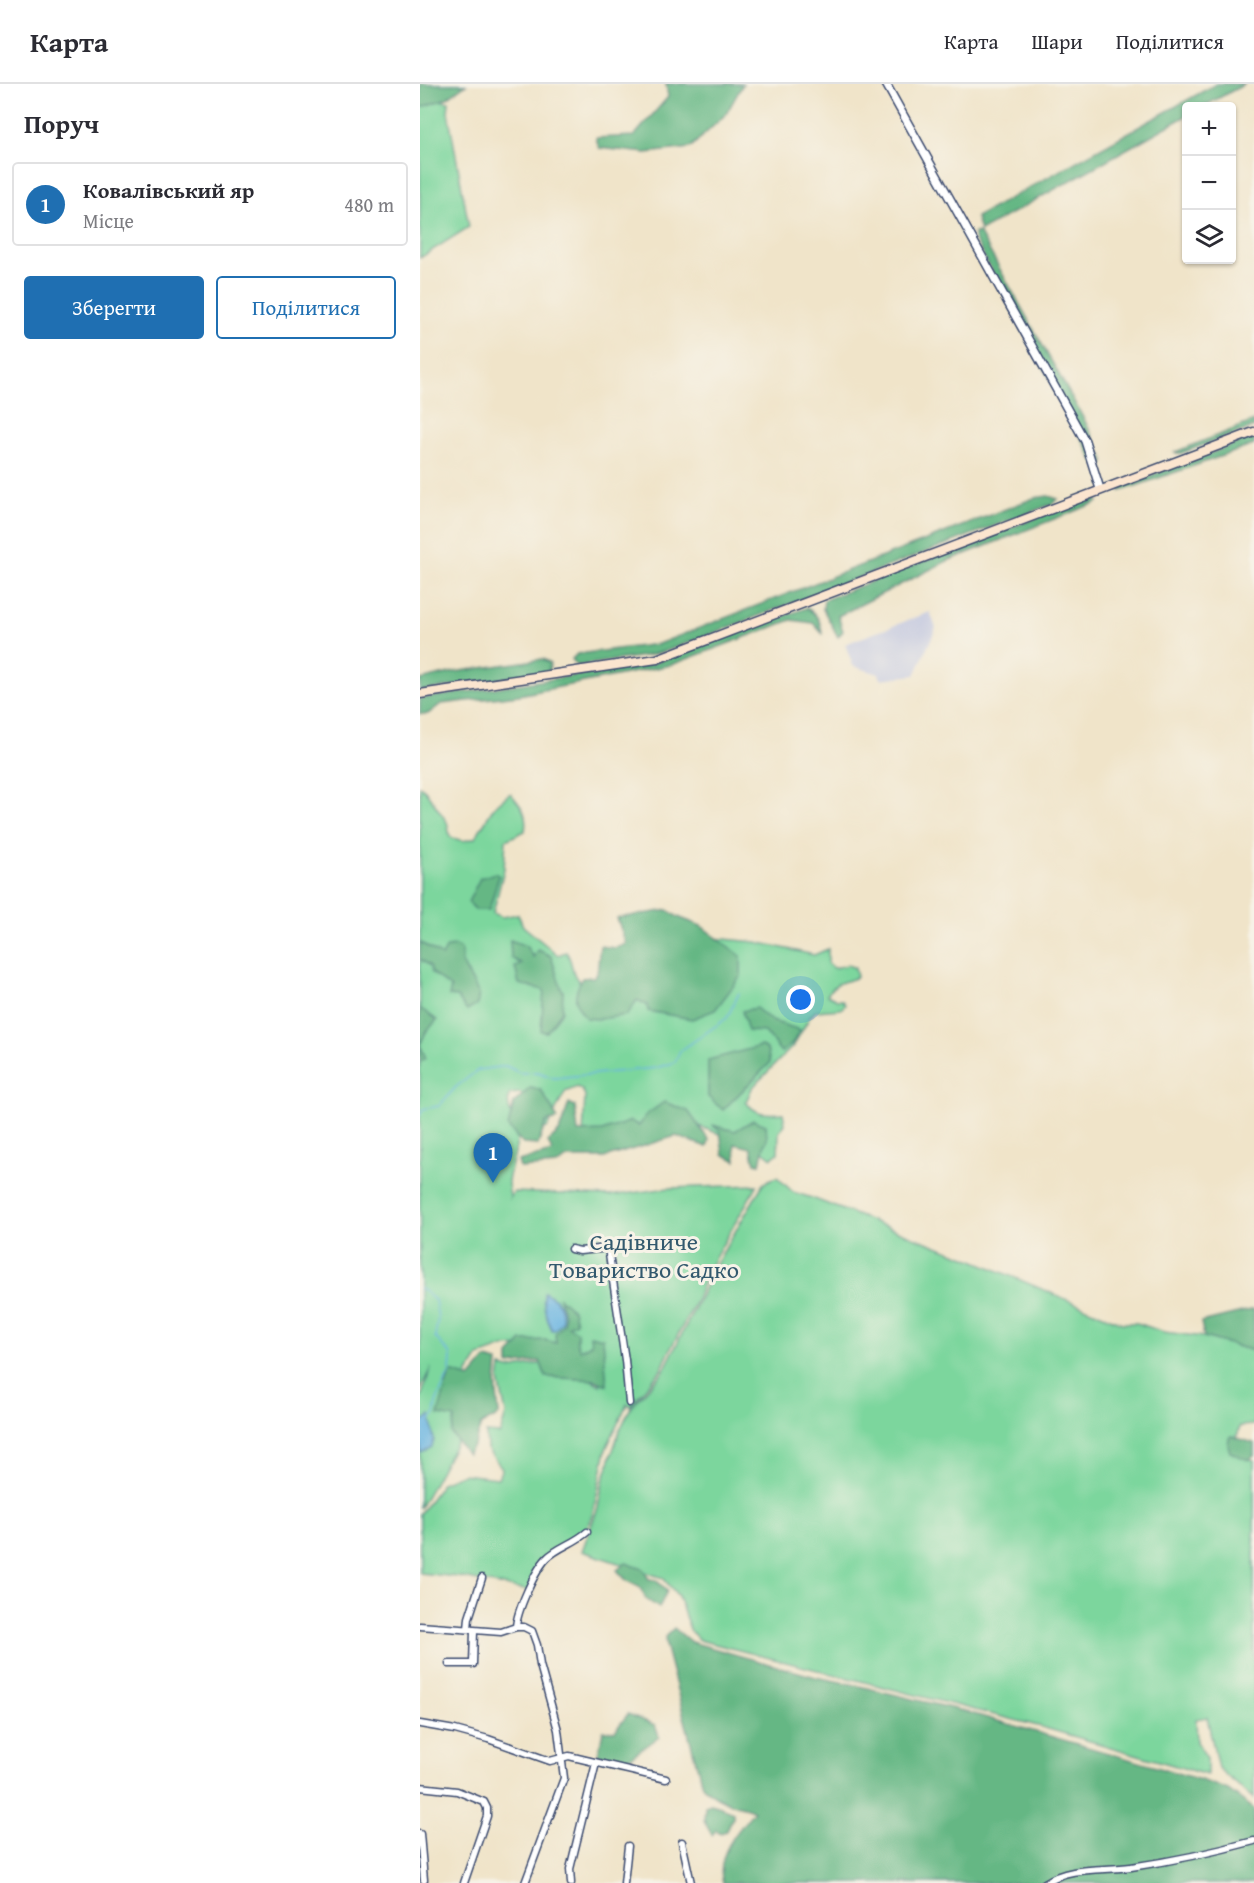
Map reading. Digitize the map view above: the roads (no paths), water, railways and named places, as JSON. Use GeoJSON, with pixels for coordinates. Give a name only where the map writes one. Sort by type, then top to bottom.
{"type":"FeatureCollection","features":[{"type":"Feature","properties":{"kind":"main road"},"geometry":{"type":"LineString","coordinates":[[420,694],[657,659],[1254,432]]}},
{"type":"Feature","properties":{"kind":"street"},"geometry":{"type":"LineString","coordinates":[[886,84],[1085,441],[1100,489]]}},
{"type":"Feature","properties":{"kind":"street"},"geometry":{"type":"LineString","coordinates":[[571,1249],[580,1251],[608,1248],[625,1360],[629,1403]]}},
{"type":"Feature","properties":{"kind":"street"},"geometry":{"type":"LineString","coordinates":[[516,1627],[517,1615],[539,1568],[547,1557],[587,1532]]}},
{"type":"Feature","properties":{"kind":"street"},"geometry":{"type":"LineString","coordinates":[[449,1664],[473,1664],[469,1618],[482,1578]]}},
{"type":"Feature","properties":{"kind":"street"},"geometry":{"type":"LineString","coordinates":[[420,1626],[501,1632],[524,1626],[532,1632],[558,1730],[564,1778],[525,1883]]}},
{"type":"Feature","properties":{"kind":"street"},"geometry":{"type":"LineString","coordinates":[[420,1724],[488,1738],[550,1761],[569,1756],[666,1779]]}},
{"type":"Feature","properties":{"kind":"street"},"geometry":{"type":"LineString","coordinates":[[571,1883],[570,1869],[596,1763]]}},
{"type":"Feature","properties":{"kind":"street"},"geometry":{"type":"LineString","coordinates":[[420,1786],[457,1791],[484,1802],[488,1808],[464,1883]]}},
{"type":"Feature","properties":{"kind":"street"},"geometry":{"type":"LineString","coordinates":[[420,1834],[424,1880]]}},
{"type":"Feature","properties":{"kind":"street"},"geometry":{"type":"LineString","coordinates":[[1045,1883],[1050,1879],[1079,1871],[1131,1867],[1210,1853],[1254,1841]]}},
{"type":"Feature","properties":{"kind":"street"},"geometry":{"type":"LineString","coordinates":[[682,1842],[691,1883]]}},
{"type":"Feature","properties":{"kind":"street"},"geometry":{"type":"LineString","coordinates":[[624,1883],[628,1846]]}},
{"type":"Feature","properties":{"kind":"water"},"geometry":{"type":"Polygon","coordinates":[[[544,1292],[556,1300],[560,1306],[562,1322],[555,1330],[552,1330],[546,1316],[544,1292]]]}},
{"type":"Feature","properties":{"kind":"water"},"geometry":{"type":"Polygon","coordinates":[[[430,1416],[434,1440],[432,1447],[421,1453],[420,1423],[430,1416]]]}},
{"type":"Feature","properties":{"kind":"waterway"},"geometry":{"type":"LineString","coordinates":[[420,1115],[423,1109],[439,1106],[456,1087],[478,1070],[506,1066],[520,1073],[538,1072],[554,1078],[656,1068],[675,1062],[680,1051],[727,1018],[739,993]]}},
{"type":"Feature","properties":{"kind":"waterway"},"geometry":{"type":"LineString","coordinates":[[420,1288],[435,1300],[438,1318],[435,1337],[451,1355],[450,1372],[436,1402],[434,1416],[429,1421]]}},
{"type":"Feature","properties":{"kind":"place","name":"Ковалівський яр"},"geometry":{"type":"Point","coordinates":[493,1183]}},
{"type":"Feature","properties":{"kind":"park label","name":"Садівниче Товариство Садко"},"geometry":{"type":"Point","coordinates":[644,1256]}}]}
